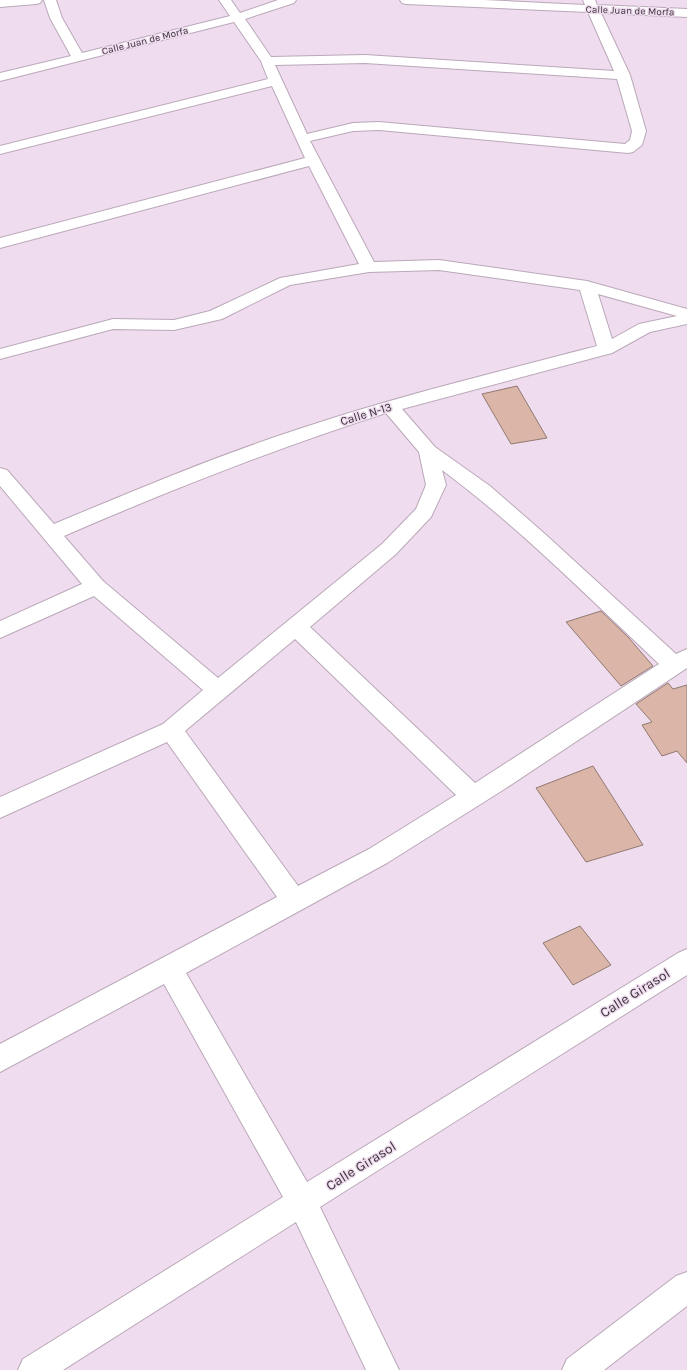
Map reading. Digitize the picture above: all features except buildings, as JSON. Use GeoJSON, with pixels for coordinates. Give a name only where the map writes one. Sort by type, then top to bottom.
{"type":"FeatureCollection","features":[{"type":"Feature","properties":{"kind":"street"},"geometry":{"type":"LineString","coordinates":[[0,3],[36,0]]}},
{"type":"Feature","properties":{"kind":"street"},"geometry":{"type":"LineString","coordinates":[[50,0],[56,18],[78,57]]}},
{"type":"Feature","properties":{"kind":"street"},"geometry":{"type":"LineString","coordinates":[[225,0],[267,61],[302,139],[369,267]]}},
{"type":"Feature","properties":{"kind":"street","name":"Calle Juan de Morfa"},"geometry":{"type":"LineString","coordinates":[[0,77],[237,18],[290,0]]}},
{"type":"Feature","properties":{"kind":"street","name":"Calle Juan de Morfa"},"geometry":{"type":"LineString","coordinates":[[406,0],[592,5],[687,13]]}},
{"type":"Feature","properties":{"kind":"street"},"geometry":{"type":"LineString","coordinates":[[302,139],[353,127],[378,126],[628,149],[637,142],[639,131],[623,75],[592,5]]}},
{"type":"Feature","properties":{"kind":"street"},"geometry":{"type":"LineString","coordinates":[[267,61],[365,59],[623,75]]}},
{"type":"Feature","properties":{"kind":"street"},"geometry":{"type":"LineString","coordinates":[[0,150],[276,81]]}},
{"type":"Feature","properties":{"kind":"street"},"geometry":{"type":"LineString","coordinates":[[0,243],[313,160]]}},
{"type":"Feature","properties":{"kind":"street"},"geometry":{"type":"LineString","coordinates":[[0,354],[113,324],[174,325],[216,315],[286,281],[369,267],[439,265],[587,286],[687,314]]}},
{"type":"Feature","properties":{"kind":"street"},"geometry":{"type":"LineString","coordinates":[[587,286],[606,349]]}},
{"type":"Feature","properties":{"kind":"street","name":"Calle N-13"},"geometry":{"type":"LineString","coordinates":[[52,533],[160,487],[305,433],[390,406],[606,349],[645,328],[687,320]]}},
{"type":"Feature","properties":{"kind":"street"},"geometry":{"type":"LineString","coordinates":[[0,1059],[378,856],[681,661],[483,491],[428,451],[390,406]]}},
{"type":"Feature","properties":{"kind":"street"},"geometry":{"type":"LineString","coordinates":[[0,808],[171,730],[296,627],[389,549],[424,512],[436,485],[428,451]]}},
{"type":"Feature","properties":{"kind":"street"},"geometry":{"type":"LineString","coordinates":[[0,474],[96,586],[218,690]]}},
{"type":"Feature","properties":{"kind":"street"},"geometry":{"type":"LineString","coordinates":[[0,630],[96,586]]}},
{"type":"Feature","properties":{"kind":"street"},"geometry":{"type":"LineString","coordinates":[[296,627],[473,796]]}},
{"type":"Feature","properties":{"kind":"street"},"geometry":{"type":"LineString","coordinates":[[171,730],[294,901]]}},
{"type":"Feature","properties":{"kind":"street","name":"Calle Girasol"},"geometry":{"type":"LineString","coordinates":[[34,1370],[687,961]]}},
{"type":"Feature","properties":{"kind":"street"},"geometry":{"type":"LineString","coordinates":[[169,968],[302,1202],[383,1370]]}},
{"type":"Feature","properties":{"kind":"street"},"geometry":{"type":"LineString","coordinates":[[578,1370],[687,1287]]}}]}
